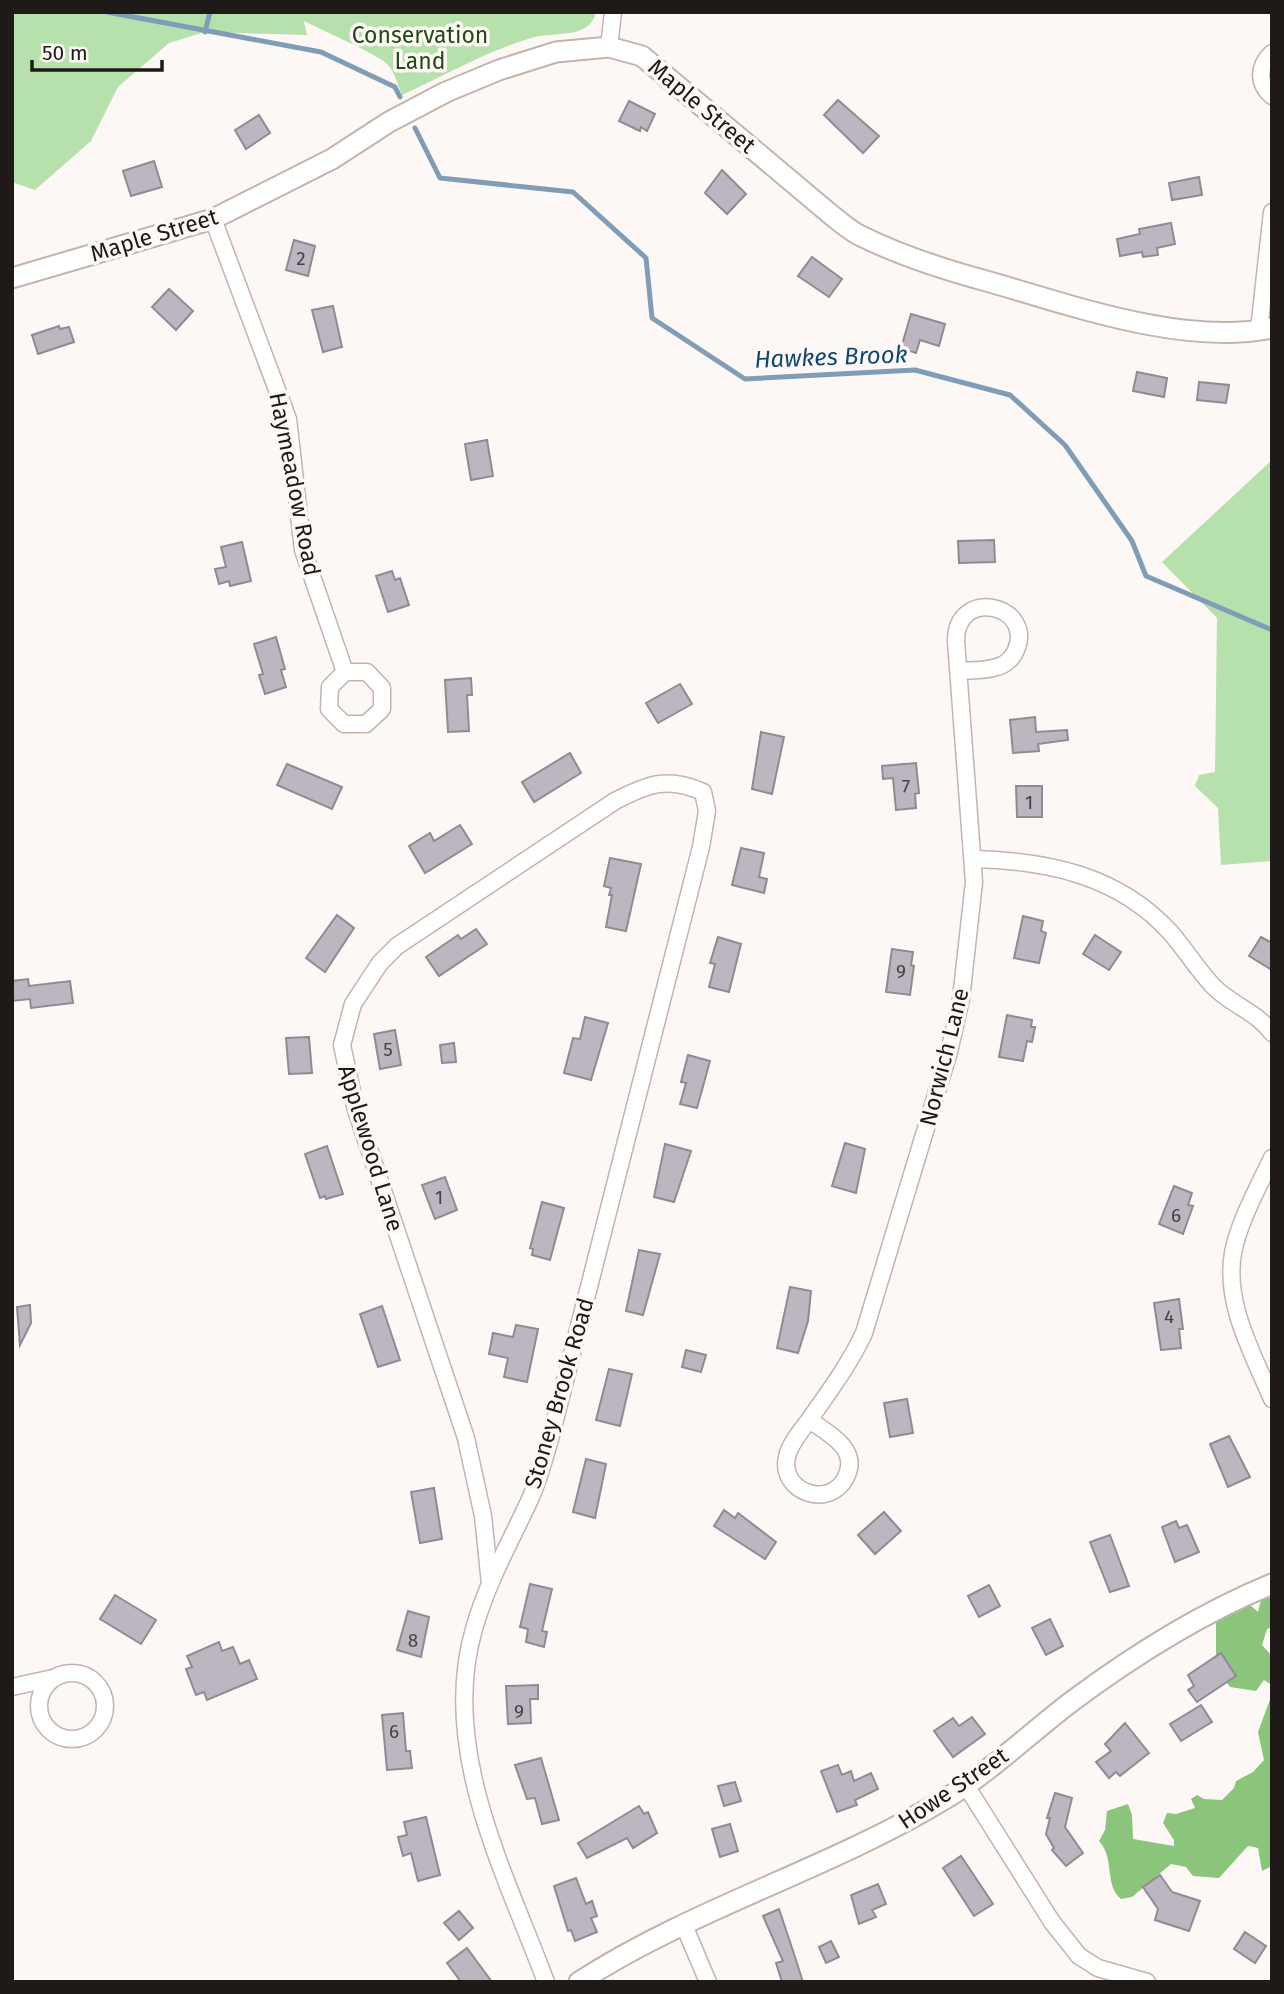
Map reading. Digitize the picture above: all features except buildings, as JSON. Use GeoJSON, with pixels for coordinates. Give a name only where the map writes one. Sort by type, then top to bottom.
{"type":"FeatureCollection","features":[{"type":"Feature","properties":{"kind":"street"},"geometry":{"type":"LineString","coordinates":[[609,47],[613,12]]}},
{"type":"Feature","properties":{"kind":"street","name":"Maple Street"},"geometry":{"type":"LineString","coordinates":[[12,278],[213,219],[332,159],[389,122],[446,92],[556,52],[609,47],[642,56],[829,214],[857,234],[907,256],[1056,303],[1125,319],[1192,330],[1265,329]]}},
{"type":"Feature","properties":{"kind":"street"},"geometry":{"type":"LineString","coordinates":[[1272,53],[1263,64],[1260,74],[1263,85],[1272,96]]}},
{"type":"Feature","properties":{"kind":"street"},"geometry":{"type":"LineString","coordinates":[[1265,329],[1272,212]]}},
{"type":"Feature","properties":{"kind":"street","name":"Haymeadow Road"},"geometry":{"type":"LineString","coordinates":[[213,219],[288,419],[303,550],[345,672]]}},
{"type":"Feature","properties":{"kind":"street","name":"Norwich Lane"},"geometry":{"type":"LineString","coordinates":[[809,1420],[840,1442],[849,1458],[843,1483],[833,1491],[821,1495],[808,1494],[797,1488],[789,1478],[786,1466],[790,1447],[850,1361],[864,1333],[949,1052],[961,999],[970,930],[974,859],[956,635],[964,617],[981,607],[994,607],[1006,613],[1015,623],[1018,636],[1013,655],[997,667],[959,671]]}},
{"type":"Feature","properties":{"kind":"street","name":"Applewood Lane"},"geometry":{"type":"LineString","coordinates":[[490,1584],[484,1516],[466,1438],[356,1110],[344,1066],[342,1045],[345,1024],[364,983],[397,946],[615,801],[657,785],[682,782],[703,792]]}},
{"type":"Feature","properties":{"kind":"street","name":"Stoney Brook Road"},"geometry":{"type":"LineString","coordinates":[[546,1982],[485,1820],[466,1744],[463,1704],[468,1656],[498,1560],[531,1496],[552,1432],[701,847],[707,811],[703,792]]}},
{"type":"Feature","properties":{"kind":"street"},"geometry":{"type":"LineString","coordinates":[[974,859],[1053,866],[1079,873],[1122,893],[1168,930],[1215,989],[1253,1013],[1272,1032]]}},
{"type":"Feature","properties":{"kind":"street"},"geometry":{"type":"LineString","coordinates":[[1272,1158],[1236,1243],[1231,1279],[1243,1329],[1272,1399]]}},
{"type":"Feature","properties":{"kind":"street","name":"Howe Street"},"geometry":{"type":"LineString","coordinates":[[579,1982],[683,1923],[886,1834],[965,1784],[1147,1647],[1198,1618],[1272,1584]]}},
{"type":"Feature","properties":{"kind":"street"},"geometry":{"type":"LineString","coordinates":[[12,1686],[75,1672],[86,1675],[102,1690],[105,1712],[94,1731],[84,1737],[63,1738],[45,1726],[38,1705],[46,1685],[53,1678]]}},
{"type":"Feature","properties":{"kind":"street"},"geometry":{"type":"LineString","coordinates":[[965,1784],[1052,1922],[1079,1956],[1098,1968],[1147,1982]]}},
{"type":"Feature","properties":{"kind":"street"},"geometry":{"type":"LineString","coordinates":[[683,1923],[708,1982]]}},
{"type":"Feature","properties":{"kind":"green space","name":"Conservation Land"},"geometry":{"type":"Polygon","coordinates":[[[12,12],[596,12],[587,27],[579,31],[540,36],[515,43],[402,95],[393,71],[383,61],[304,21],[307,35],[205,32],[169,43],[118,87],[91,141],[35,190],[12,182],[12,12]]]}},
{"type":"Feature","properties":{"kind":"green space"},"geometry":{"type":"Polygon","coordinates":[[[1272,460],[1272,861],[1221,865],[1218,808],[1195,786],[1199,775],[1215,772],[1217,618],[1162,562],[1272,460]]]}},
{"type":"Feature","properties":{"kind":"green space"},"geometry":{"type":"Polygon","coordinates":[[[1272,1597],[1272,1627],[1267,1629],[1262,1645],[1272,1656],[1272,1685],[1264,1680],[1256,1691],[1230,1687],[1227,1683],[1236,1676],[1221,1654],[1216,1657],[1216,1622],[1247,1602],[1258,1612],[1261,1600],[1272,1597]]]}},
{"type":"Feature","properties":{"kind":"green space"},"geometry":{"type":"Polygon","coordinates":[[[1272,1694],[1272,1866],[1262,1871],[1258,1848],[1248,1846],[1219,1878],[1193,1876],[1186,1867],[1171,1864],[1132,1897],[1121,1899],[1113,1886],[1107,1855],[1099,1841],[1105,1830],[1107,1811],[1128,1804],[1132,1815],[1133,1839],[1174,1846],[1174,1840],[1163,1823],[1167,1813],[1176,1814],[1195,1808],[1191,1799],[1197,1795],[1204,1799],[1222,1800],[1234,1788],[1236,1781],[1253,1772],[1264,1760],[1258,1732],[1272,1694]]]}},
{"type":"Feature","properties":{"kind":"waterway","name":"Hawkes Brook"},"geometry":{"type":"LineString","coordinates":[[107,12],[321,52],[395,87],[400,97]]}},
{"type":"Feature","properties":{"kind":"waterway"},"geometry":{"type":"LineString","coordinates":[[205,32],[210,12]]}},
{"type":"Feature","properties":{"kind":"waterway","name":"Hawkes Brook"},"geometry":{"type":"LineString","coordinates":[[415,128],[440,178],[573,192],[646,258],[652,318],[745,379],[915,370],[1010,395],[1065,445],[1132,541],[1146,576],[1272,630]]}}]}
